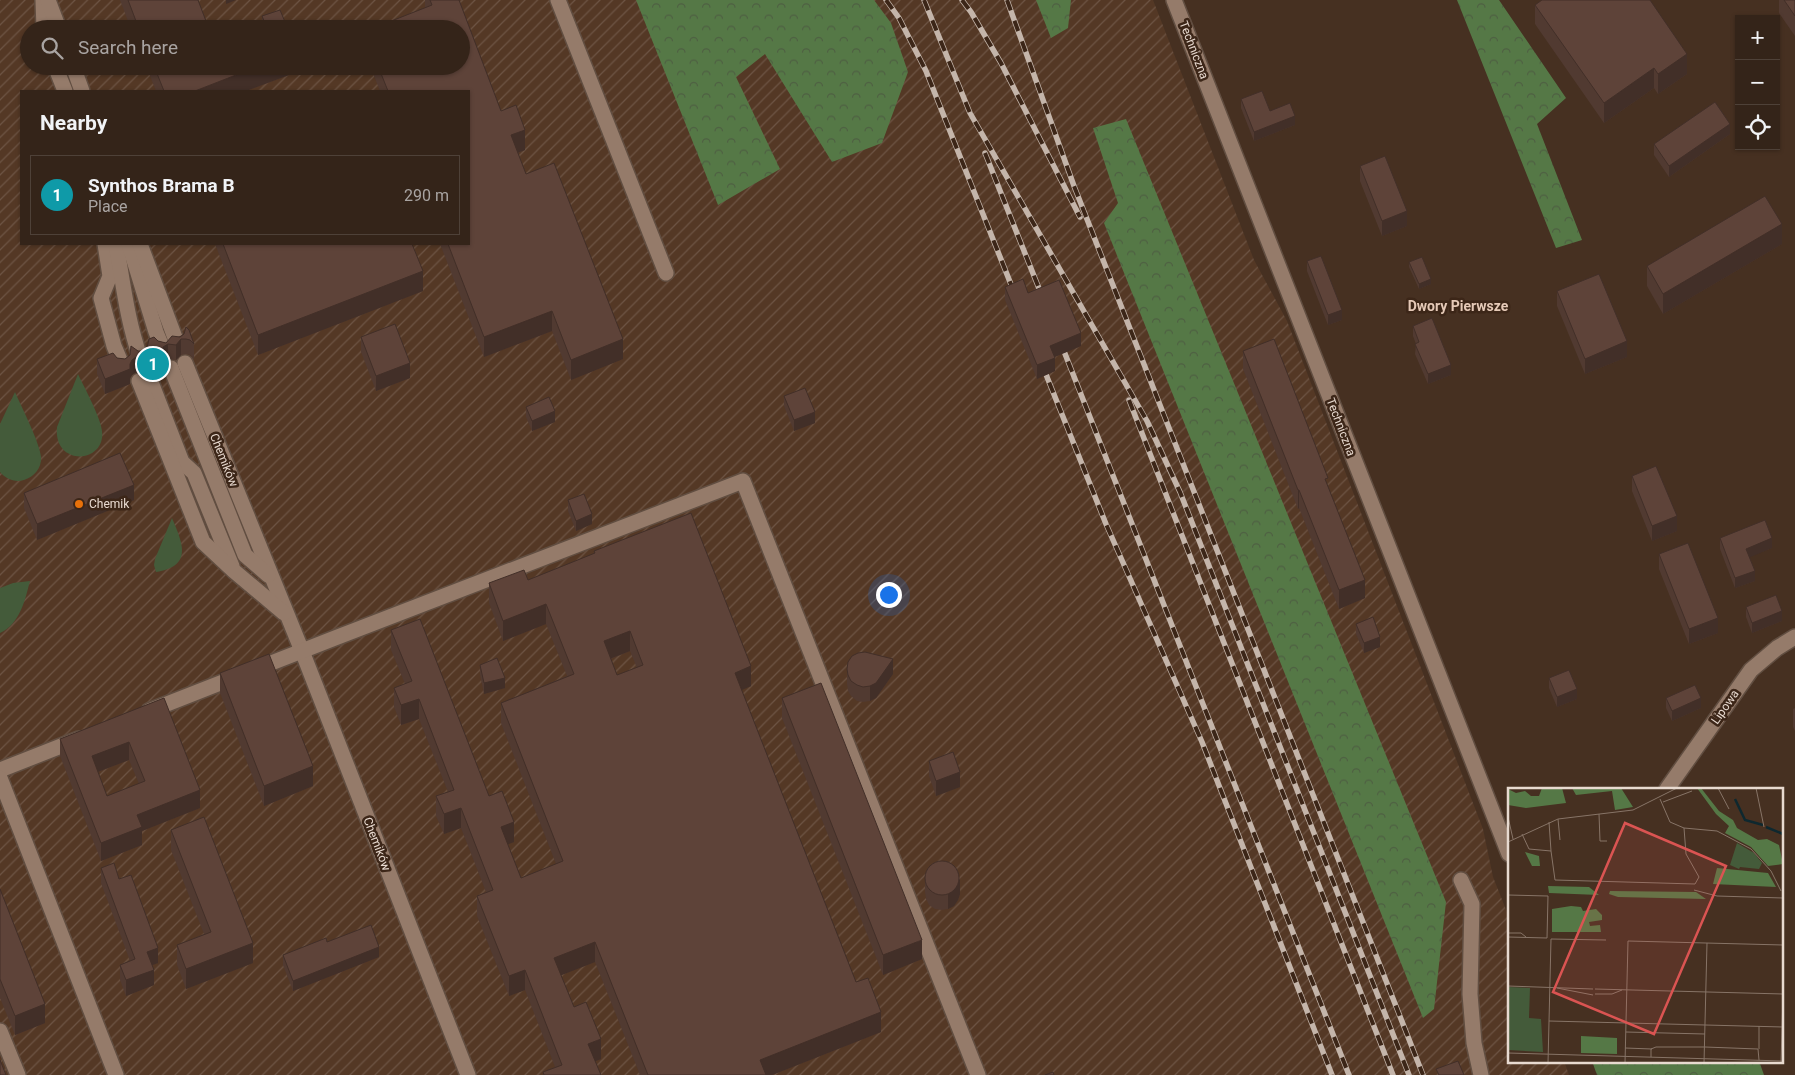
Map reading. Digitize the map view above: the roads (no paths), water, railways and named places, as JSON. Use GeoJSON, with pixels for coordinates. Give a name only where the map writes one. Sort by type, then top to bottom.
{"type":"FeatureCollection","features":[{"type":"Feature","properties":{"kind":"street"},"geometry":{"type":"LineString","coordinates":[[43,0],[44,20]]}},
{"type":"Feature","properties":{"kind":"street"},"geometry":{"type":"LineString","coordinates":[[48,0],[56,20]]}},
{"type":"Feature","properties":{"kind":"street"},"geometry":{"type":"LineString","coordinates":[[558,0],[666,273]]}},
{"type":"Feature","properties":{"kind":"street","name":"Techniczna"},"geometry":{"type":"LineString","coordinates":[[1174,0],[1508,851]]}},
{"type":"Feature","properties":{"kind":"street"},"geometry":{"type":"LineString","coordinates":[[49,75],[55,90]]}},
{"type":"Feature","properties":{"kind":"street"},"geometry":{"type":"LineString","coordinates":[[59,75],[65,90]]}},
{"type":"Feature","properties":{"kind":"street"},"geometry":{"type":"LineString","coordinates":[[71,75],[76,90]]}},
{"type":"Feature","properties":{"kind":"street"},"geometry":{"type":"LineString","coordinates":[[76,75],[82,90]]}},
{"type":"Feature","properties":{"kind":"street"},"geometry":{"type":"LineString","coordinates":[[105,245],[110,276],[101,298],[114,346],[131,361],[133,339],[123,293],[116,245]]}},
{"type":"Feature","properties":{"kind":"street"},"geometry":{"type":"LineString","coordinates":[[129,245],[156,332],[170,346],[140,245]]}},
{"type":"Feature","properties":{"kind":"street","name":"Chemików"},"geometry":{"type":"LineString","coordinates":[[185,363],[302,651],[468,1075]]}},
{"type":"Feature","properties":{"kind":"street"},"geometry":{"type":"LineString","coordinates":[[171,368],[245,555],[271,578]]}},
{"type":"Feature","properties":{"kind":"street","name":"Chemików"},"geometry":{"type":"LineString","coordinates":[[234,571],[194,473],[182,462],[139,381],[203,542],[234,571],[286,614]]}},
{"type":"Feature","properties":{"kind":"street"},"geometry":{"type":"LineString","coordinates":[[134,717],[743,481],[978,1075]]}},
{"type":"Feature","properties":{"kind":"street","name":"Lipowa"},"geometry":{"type":"LineString","coordinates":[[1668,788],[1751,670],[1777,648],[1795,637]]}},
{"type":"Feature","properties":{"kind":"street"},"geometry":{"type":"LineString","coordinates":[[0,770],[88,735]]}},
{"type":"Feature","properties":{"kind":"street"},"geometry":{"type":"LineString","coordinates":[[0,778],[116,1075]]}},
{"type":"Feature","properties":{"kind":"street"},"geometry":{"type":"LineString","coordinates":[[1461,880],[1472,904],[1470,994],[1474,1043],[1482,1075]]}},
{"type":"Feature","properties":{"kind":"street"},"geometry":{"type":"LineString","coordinates":[[0,1031],[18,1075]]}},
{"type":"Feature","properties":{"kind":"railway"},"geometry":{"type":"LineString","coordinates":[[886,0],[899,18],[926,71],[1016,297]]}},
{"type":"Feature","properties":{"kind":"railway"},"geometry":{"type":"LineString","coordinates":[[924,0],[970,113],[1147,421],[1180,492],[1409,1075]]}},
{"type":"Feature","properties":{"kind":"railway"},"geometry":{"type":"LineString","coordinates":[[962,0],[1001,63],[1080,217]]}},
{"type":"Feature","properties":{"kind":"railway"},"geometry":{"type":"LineString","coordinates":[[1007,0],[1074,186],[1423,1075]]}},
{"type":"Feature","properties":{"kind":"railway"},"geometry":{"type":"LineString","coordinates":[[985,153],[1044,301]]}},
{"type":"Feature","properties":{"kind":"railway"},"geometry":{"type":"LineString","coordinates":[[1060,341],[1349,1075]]}},
{"type":"Feature","properties":{"kind":"railway"},"geometry":{"type":"LineString","coordinates":[[1041,362],[1106,524],[1202,742],[1332,1075]]}},
{"type":"Feature","properties":{"kind":"railway"},"geometry":{"type":"LineString","coordinates":[[1129,400],[1393,1075]]}},
{"type":"Feature","properties":{"kind":"place","name":"Synthos Brama B"},"geometry":{"type":"Point","coordinates":[153,364]}},
{"type":"Feature","properties":{"kind":"place","name":"Chemik"},"geometry":{"type":"Point","coordinates":[79,504]}},
{"type":"Feature","properties":{"kind":"district","name":"Dwory Pierwsze"},"geometry":{"type":"Point","coordinates":[1458,306]}}]}
